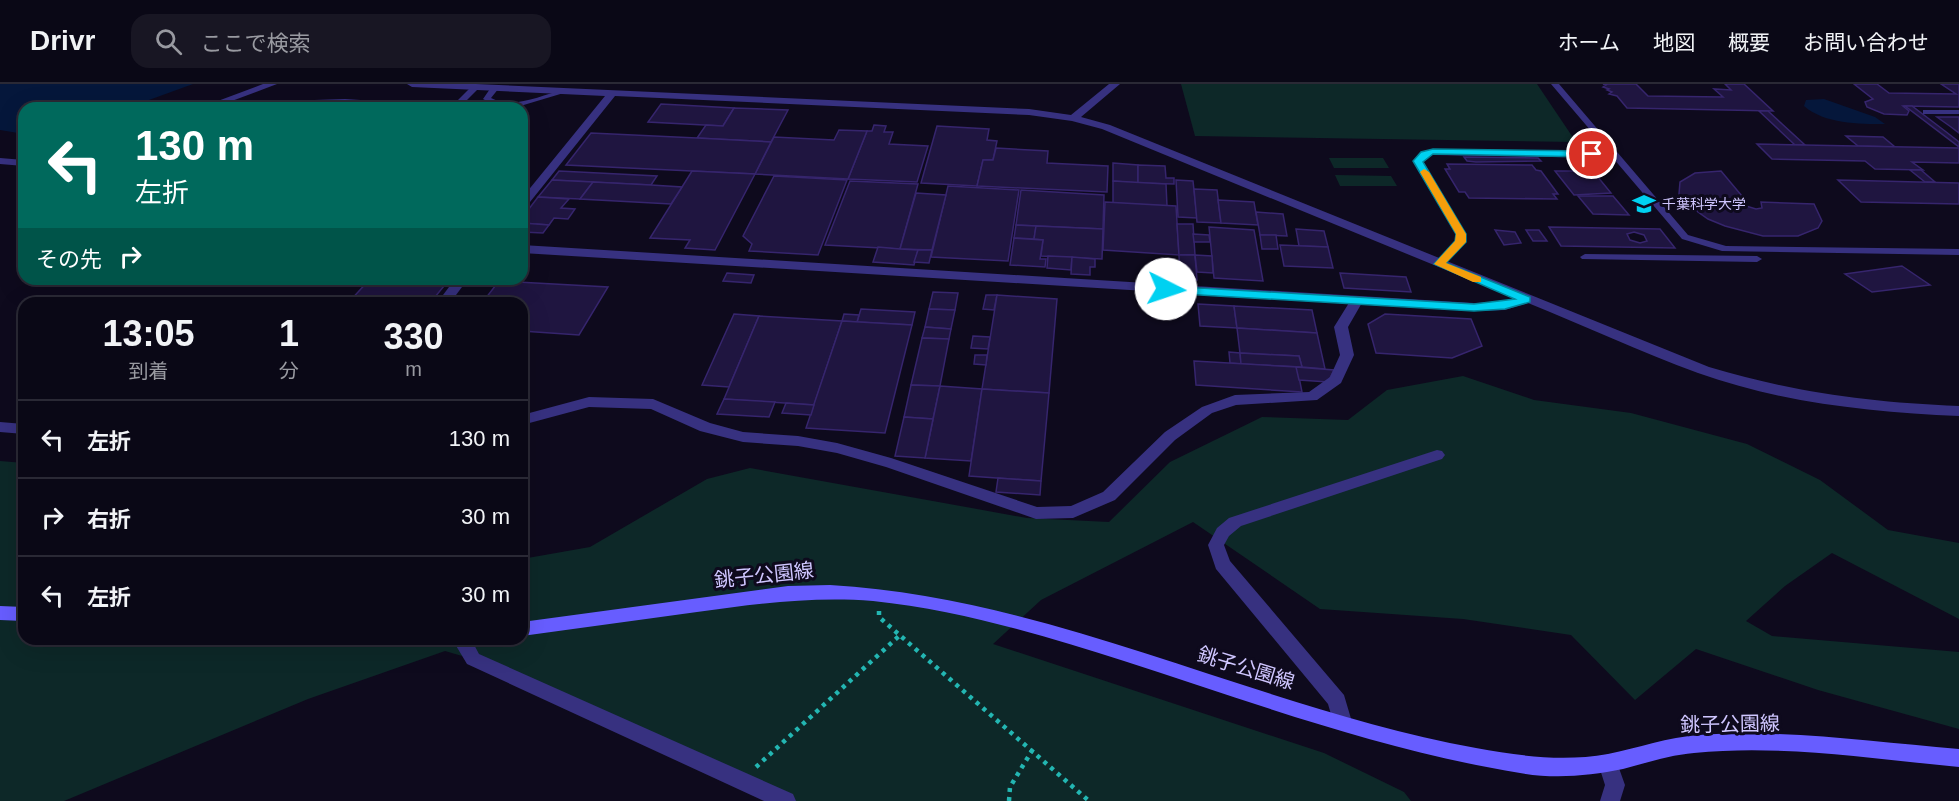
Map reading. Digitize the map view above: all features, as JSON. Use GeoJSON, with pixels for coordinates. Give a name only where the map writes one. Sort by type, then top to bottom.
{"type":"FeatureCollection","features":[{"type":"Feature","properties":{"kind":"main road","name":"銚子公園線"},"geometry":{"type":"LineString","coordinates":[[528,628],[788,593],[831,591],[880,595],[951,606],[1041,628],[1342,722],[1471,756],[1526,766],[1569,767],[1608,763],[1662,748],[1697,744],[1773,744],[1959,758]]}},
{"type":"Feature","properties":{"kind":"main road"},"geometry":{"type":"LineString","coordinates":[[0,613],[18,614]]}},
{"type":"Feature","properties":{"kind":"street"},"geometry":{"type":"LineString","coordinates":[[221,102],[272,84]]}},
{"type":"Feature","properties":{"kind":"street"},"geometry":{"type":"LineString","coordinates":[[412,84],[1029,112],[1072,118],[1106,127],[1526,300],[1704,370],[1775,390],[1883,408],[1959,411]]}},
{"type":"Feature","properties":{"kind":"street"},"geometry":{"type":"LineString","coordinates":[[1072,118],[1115,84]]}},
{"type":"Feature","properties":{"kind":"street"},"geometry":{"type":"LineString","coordinates":[[528,198],[612,94]]}},
{"type":"Feature","properties":{"kind":"street"},"geometry":{"type":"LineString","coordinates":[[0,161],[18,162]]}},
{"type":"Feature","properties":{"kind":"street"},"geometry":{"type":"LineString","coordinates":[[528,249],[1474,307],[1505,306],[1526,300]]}},
{"type":"Feature","properties":{"kind":"street"},"geometry":{"type":"LineString","coordinates":[[448,297],[457,285]]}},
{"type":"Feature","properties":{"kind":"street"},"geometry":{"type":"LineString","coordinates":[[528,418],[589,402],[653,404],[705,427],[742,437],[798,441],[837,448],[891,463],[991,500],[1036,513],[1074,512],[1109,496],[1170,436],[1207,410],[1236,400],[1312,397],[1336,380],[1347,355],[1341,327],[1357,301]]}},
{"type":"Feature","properties":{"kind":"street"},"geometry":{"type":"LineString","coordinates":[[0,427],[18,428]]}},
{"type":"Feature","properties":{"kind":"street"},"geometry":{"type":"LineString","coordinates":[[1342,722],[1337,701],[1222,564],[1216,545],[1223,532],[1235,522],[1437,455]]}},
{"type":"Feature","properties":{"kind":"street"},"geometry":{"type":"LineString","coordinates":[[465,645],[473,659],[786,801]]}},
{"type":"Feature","properties":{"kind":"street"},"geometry":{"type":"LineString","coordinates":[[1608,763],[1615,785],[1610,801]]}},
{"type":"Feature","properties":{"kind":"lane"},"geometry":{"type":"LineString","coordinates":[[1555,84],[1685,237],[1710,247],[1725,249],[1959,252]]}},
{"type":"Feature","properties":{"kind":"lane"},"geometry":{"type":"LineString","coordinates":[[460,102],[476,87]]}},
{"type":"Feature","properties":{"kind":"lane"},"geometry":{"type":"LineString","coordinates":[[495,88],[487,99],[496,102]]}},
{"type":"Feature","properties":{"kind":"lane"},"geometry":{"type":"LineString","coordinates":[[523,102],[563,92]]}},
{"type":"Feature","properties":{"kind":"lane"},"geometry":{"type":"LineString","coordinates":[[308,102],[357,100],[371,102]]}},
{"type":"Feature","properties":{"kind":"lane"},"geometry":{"type":"LineString","coordinates":[[1926,111],[1959,112]]}},
{"type":"Feature","properties":{"kind":"lane"},"geometry":{"type":"LineString","coordinates":[[1439,264],[1461,242],[1461,234],[1418,161],[1425,154],[1433,152],[1615,154]]}},
{"type":"Feature","properties":{"kind":"lane"},"geometry":{"type":"LineString","coordinates":[[1585,257],[1757,259]]}},
{"type":"Feature","properties":{"kind":"path"},"geometry":{"type":"LineString","coordinates":[[880,595],[879,617],[1033,749],[1089,801]]}},
{"type":"Feature","properties":{"kind":"path"},"geometry":{"type":"LineString","coordinates":[[753,771],[899,636]]}},
{"type":"Feature","properties":{"kind":"path"},"geometry":{"type":"LineString","coordinates":[[1009,801],[1010,787],[1033,749]]}},
{"type":"Feature","properties":{"kind":"green space"},"geometry":{"type":"Polygon","coordinates":[[[1181,84],[1537,84],[1576,142],[1195,136],[1181,84]]]}},
{"type":"Feature","properties":{"kind":"green space"},"geometry":{"type":"Polygon","coordinates":[[[1329,158],[1383,158],[1389,168],[1334,168],[1329,158]]]}},
{"type":"Feature","properties":{"kind":"green space"},"geometry":{"type":"Polygon","coordinates":[[[1335,175],[1391,176],[1397,186],[1340,186],[1335,175]]]}},
{"type":"Feature","properties":{"kind":"green space"},"geometry":{"type":"Polygon","coordinates":[[[1463,376],[1534,400],[1631,413],[1747,444],[1820,480],[1888,530],[1959,543],[1959,619],[1832,553],[1785,586],[1746,621],[1772,636],[1959,652],[1959,729],[1818,690],[1696,649],[1635,700],[1571,635],[1463,619],[1320,609],[1193,522],[1041,600],[993,644],[1324,753],[1404,792],[1411,801],[794,801],[493,665],[445,651],[308,699],[64,801],[0,801],[0,461],[18,462],[18,645],[528,645],[528,558],[590,547],[707,479],[750,468],[1027,518],[1109,522],[1170,462],[1262,417],[1348,420],[1387,390],[1463,376]]]}},
{"type":"Feature","properties":{"kind":"water"},"geometry":{"type":"Polygon","coordinates":[[[0,84],[193,84],[144,102],[18,102],[18,133],[0,130],[0,84]]]}},
{"type":"Feature","properties":{"kind":"water"},"geometry":{"type":"Polygon","coordinates":[[[1824,99],[1875,117],[1885,124],[1832,120],[1804,106],[1806,100],[1824,99]]]}},
{"type":"Feature","properties":{"kind":"building"},"geometry":{"type":"Polygon","coordinates":[[[1603,84],[1636,84],[1648,96],[1723,97],[1714,89],[1731,90],[1725,84],[1744,84],[1773,111],[1627,108],[1617,96],[1609,94],[1612,92],[1603,87],[1606,85],[1603,84]]]}},
{"type":"Feature","properties":{"kind":"building"},"geometry":{"type":"Polygon","coordinates":[[[1854,84],[1877,84],[1889,93],[1956,94],[1941,84],[1959,84],[1959,107],[1903,106],[1909,111],[1907,115],[1884,114],[1867,107],[1865,102],[1873,99],[1854,84]]]}},
{"type":"Feature","properties":{"kind":"building"},"geometry":{"type":"Polygon","coordinates":[[[661,104],[734,108],[723,126],[648,122],[661,104]]]}},
{"type":"Feature","properties":{"kind":"building"},"geometry":{"type":"Polygon","coordinates":[[[1905,106],[1912,106],[1945,131],[1959,142],[1959,147],[1905,106]]]}},
{"type":"Feature","properties":{"kind":"building"},"geometry":{"type":"Polygon","coordinates":[[[734,108],[788,110],[771,142],[697,138],[706,125],[723,126],[734,108]]]}},
{"type":"Feature","properties":{"kind":"building"},"geometry":{"type":"Polygon","coordinates":[[[1759,111],[1768,111],[1805,145],[1795,145],[1759,111]]]}},
{"type":"Feature","properties":{"kind":"building"},"geometry":{"type":"Polygon","coordinates":[[[1937,117],[1959,117],[1959,133],[1951,127],[1937,117]]]}},
{"type":"Feature","properties":{"kind":"building"},"geometry":{"type":"Polygon","coordinates":[[[874,125],[886,126],[884,132],[893,132],[889,144],[928,146],[917,182],[848,179],[867,131],[872,131],[874,125]]]}},
{"type":"Feature","properties":{"kind":"building"},"geometry":{"type":"Polygon","coordinates":[[[937,126],[989,129],[987,140],[997,141],[993,160],[983,160],[977,186],[921,183],[937,126]]]}},
{"type":"Feature","properties":{"kind":"building"},"geometry":{"type":"Polygon","coordinates":[[[839,130],[867,131],[848,179],[755,174],[774,137],[834,140],[839,130]]]}},
{"type":"Feature","properties":{"kind":"building"},"geometry":{"type":"Polygon","coordinates":[[[591,133],[771,142],[755,174],[566,165],[591,133]]]}},
{"type":"Feature","properties":{"kind":"building"},"geometry":{"type":"Polygon","coordinates":[[[1846,136],[1883,137],[1895,147],[1858,146],[1846,136]]]}},
{"type":"Feature","properties":{"kind":"building"},"geometry":{"type":"Polygon","coordinates":[[[1757,144],[1959,148],[1959,163],[1912,162],[1923,170],[1875,169],[1865,161],[1772,159],[1757,144]]]}},
{"type":"Feature","properties":{"kind":"building"},"geometry":{"type":"Polygon","coordinates":[[[996,148],[1048,151],[1047,163],[1108,166],[1107,192],[977,186],[983,160],[993,160],[996,148]]]}},
{"type":"Feature","properties":{"kind":"building"},"geometry":{"type":"Polygon","coordinates":[[[1464,157],[1538,158],[1541,161],[1476,162],[1467,161],[1464,157]]]}},
{"type":"Feature","properties":{"kind":"building"},"geometry":{"type":"Polygon","coordinates":[[[1113,163],[1138,165],[1138,183],[1113,181],[1113,163]]]}},
{"type":"Feature","properties":{"kind":"building"},"geometry":{"type":"Polygon","coordinates":[[[1447,164],[1532,165],[1536,170],[1541,171],[1558,194],[1553,194],[1557,199],[1469,198],[1465,192],[1459,192],[1445,169],[1450,169],[1447,164]]]}},
{"type":"Feature","properties":{"kind":"building"},"geometry":{"type":"Polygon","coordinates":[[[1138,165],[1165,166],[1166,178],[1174,178],[1174,184],[1138,183],[1138,165]]]}},
{"type":"Feature","properties":{"kind":"building"},"geometry":{"type":"Polygon","coordinates":[[[1910,170],[1921,170],[1935,182],[1925,182],[1910,170]]]}},
{"type":"Feature","properties":{"kind":"building"},"geometry":{"type":"Polygon","coordinates":[[[559,171],[657,176],[651,185],[552,180],[559,171]]]}},
{"type":"Feature","properties":{"kind":"building"},"geometry":{"type":"Polygon","coordinates":[[[692,171],[755,174],[715,250],[685,248],[690,240],[650,238],[692,171]]]}},
{"type":"Feature","properties":{"kind":"building"},"geometry":{"type":"Polygon","coordinates":[[[1555,171],[1593,171],[1611,193],[1574,195],[1555,171]]]}},
{"type":"Feature","properties":{"kind":"building"},"geometry":{"type":"Polygon","coordinates":[[[1721,171],[1742,196],[1734,198],[1736,203],[1756,209],[1762,208],[1761,202],[1814,204],[1822,221],[1818,228],[1798,236],[1763,236],[1708,219],[1684,202],[1679,194],[1680,182],[1695,173],[1721,171]]]}},
{"type":"Feature","properties":{"kind":"building"},"geometry":{"type":"Polygon","coordinates":[[[774,176],[847,180],[818,255],[749,251],[752,244],[743,236],[774,176]]]}},
{"type":"Feature","properties":{"kind":"building"},"geometry":{"type":"Polygon","coordinates":[[[552,180],[593,182],[580,199],[538,197],[552,180]]]}},
{"type":"Feature","properties":{"kind":"building"},"geometry":{"type":"Polygon","coordinates":[[[1176,180],[1193,181],[1197,218],[1178,217],[1176,180]]]}},
{"type":"Feature","properties":{"kind":"building"},"geometry":{"type":"Polygon","coordinates":[[[1838,180],[1959,183],[1959,204],[1861,202],[1838,180]]]}},
{"type":"Feature","properties":{"kind":"building"},"geometry":{"type":"Polygon","coordinates":[[[850,181],[918,184],[900,249],[825,245],[850,181]]]}},
{"type":"Feature","properties":{"kind":"building"},"geometry":{"type":"Polygon","coordinates":[[[1113,181],[1166,184],[1167,206],[1113,203],[1113,181]]]}},
{"type":"Feature","properties":{"kind":"building"},"geometry":{"type":"Polygon","coordinates":[[[593,182],[682,187],[671,204],[580,199],[593,182]]]}},
{"type":"Feature","properties":{"kind":"building"},"geometry":{"type":"Polygon","coordinates":[[[948,186],[1019,190],[1008,261],[931,257],[948,186]]]}},
{"type":"Feature","properties":{"kind":"building"},"geometry":{"type":"Polygon","coordinates":[[[1194,189],[1217,190],[1221,223],[1197,222],[1194,189]]]}},
{"type":"Feature","properties":{"kind":"building"},"geometry":{"type":"Polygon","coordinates":[[[1021,190],[1104,195],[1103,229],[1016,225],[1021,190]]]}},
{"type":"Feature","properties":{"kind":"building"},"geometry":{"type":"Polygon","coordinates":[[[916,193],[946,195],[932,250],[900,249],[916,193]]]}},
{"type":"Feature","properties":{"kind":"building"},"geometry":{"type":"Polygon","coordinates":[[[1578,196],[1613,196],[1629,215],[1593,214],[1578,196]]]}},
{"type":"Feature","properties":{"kind":"building"},"geometry":{"type":"Polygon","coordinates":[[[538,197],[569,199],[561,208],[575,209],[568,219],[554,218],[549,225],[528,223],[528,210],[538,197]]]}},
{"type":"Feature","properties":{"kind":"building"},"geometry":{"type":"Polygon","coordinates":[[[1218,200],[1254,202],[1258,225],[1221,223],[1218,200]]]}},
{"type":"Feature","properties":{"kind":"building"},"geometry":{"type":"Polygon","coordinates":[[[1105,202],[1176,206],[1179,255],[1103,250],[1105,202]]]}},
{"type":"Feature","properties":{"kind":"building"},"geometry":{"type":"Polygon","coordinates":[[[1256,212],[1283,214],[1287,236],[1260,235],[1256,212]]]}},
{"type":"Feature","properties":{"kind":"building"},"geometry":{"type":"Polygon","coordinates":[[[528,223],[549,225],[543,233],[528,232],[528,223]]]}},
{"type":"Feature","properties":{"kind":"building"},"geometry":{"type":"Polygon","coordinates":[[[1177,224],[1193,224],[1195,255],[1179,255],[1177,224]]]}},
{"type":"Feature","properties":{"kind":"building"},"geometry":{"type":"Polygon","coordinates":[[[1016,225],[1036,226],[1034,239],[1014,238],[1016,225]]]}},
{"type":"Feature","properties":{"kind":"building"},"geometry":{"type":"Polygon","coordinates":[[[1036,226],[1103,229],[1102,259],[1041,256],[1043,240],[1034,239],[1036,226]]]}},
{"type":"Feature","properties":{"kind":"building"},"geometry":{"type":"Polygon","coordinates":[[[1209,227],[1254,230],[1263,281],[1214,278],[1209,227]]]}},
{"type":"Feature","properties":{"kind":"building"},"geometry":{"type":"Polygon","coordinates":[[[1549,227],[1660,229],[1675,248],[1561,246],[1549,227]],[[1634,232],[1627,234],[1630,240],[1640,243],[1647,241],[1644,235],[1634,232]]]}},
{"type":"Feature","properties":{"kind":"building"},"geometry":{"type":"Polygon","coordinates":[[[1296,229],[1324,231],[1328,247],[1299,246],[1296,229]]]}},
{"type":"Feature","properties":{"kind":"building"},"geometry":{"type":"Polygon","coordinates":[[[1495,230],[1515,232],[1521,243],[1504,245],[1495,230]]]}},
{"type":"Feature","properties":{"kind":"building"},"geometry":{"type":"Polygon","coordinates":[[[1526,230],[1539,230],[1547,241],[1533,241],[1526,230]]]}},
{"type":"Feature","properties":{"kind":"building"},"geometry":{"type":"Polygon","coordinates":[[[1193,234],[1209,235],[1210,242],[1194,242],[1193,234]]]}},
{"type":"Feature","properties":{"kind":"building"},"geometry":{"type":"Polygon","coordinates":[[[1260,235],[1276,235],[1278,249],[1262,249],[1260,235]]]}},
{"type":"Feature","properties":{"kind":"building"},"geometry":{"type":"Polygon","coordinates":[[[1014,238],[1043,240],[1040,259],[1046,259],[1045,267],[1010,265],[1014,238]]]}},
{"type":"Feature","properties":{"kind":"building"},"geometry":{"type":"Polygon","coordinates":[[[1280,245],[1328,247],[1333,268],[1284,266],[1280,245]]]}},
{"type":"Feature","properties":{"kind":"building"},"geometry":{"type":"Polygon","coordinates":[[[878,247],[918,250],[914,265],[873,262],[878,247]]]}},
{"type":"Feature","properties":{"kind":"building"},"geometry":{"type":"Polygon","coordinates":[[[918,250],[932,250],[929,263],[914,262],[918,250]]]}},
{"type":"Feature","properties":{"kind":"building"},"geometry":{"type":"Polygon","coordinates":[[[1179,255],[1195,255],[1197,280],[1180,279],[1179,255]]]}},
{"type":"Feature","properties":{"kind":"building"},"geometry":{"type":"Polygon","coordinates":[[[1195,255],[1212,256],[1213,273],[1197,272],[1195,255]]]}},
{"type":"Feature","properties":{"kind":"building"},"geometry":{"type":"Polygon","coordinates":[[[1048,256],[1072,257],[1071,270],[1047,268],[1048,256]]]}},
{"type":"Feature","properties":{"kind":"building"},"geometry":{"type":"Polygon","coordinates":[[[1072,257],[1095,259],[1095,267],[1090,267],[1090,275],[1071,274],[1072,257]]]}},
{"type":"Feature","properties":{"kind":"building"},"geometry":{"type":"Polygon","coordinates":[[[1902,266],[1930,285],[1872,292],[1845,274],[1902,266]]]}},
{"type":"Feature","properties":{"kind":"building"},"geometry":{"type":"Polygon","coordinates":[[[727,273],[754,275],[751,283],[723,281],[727,273]]]}},
{"type":"Feature","properties":{"kind":"building"},"geometry":{"type":"Polygon","coordinates":[[[1340,273],[1406,277],[1411,292],[1344,288],[1340,273]]]}},
{"type":"Feature","properties":{"kind":"building"},"geometry":{"type":"Polygon","coordinates":[[[528,283],[608,287],[579,335],[528,331],[528,297],[487,297],[496,285],[528,285],[528,283]]]}},
{"type":"Feature","properties":{"kind":"building"},"geometry":{"type":"Polygon","coordinates":[[[364,285],[445,285],[435,297],[354,297],[364,285]]]}},
{"type":"Feature","properties":{"kind":"building"},"geometry":{"type":"Polygon","coordinates":[[[933,292],[958,293],[955,310],[929,309],[933,292]]]}},
{"type":"Feature","properties":{"kind":"building"},"geometry":{"type":"Polygon","coordinates":[[[986,295],[997,295],[994,310],[983,309],[986,295]]]}},
{"type":"Feature","properties":{"kind":"building"},"geometry":{"type":"Polygon","coordinates":[[[997,295],[1057,299],[1049,393],[982,389],[997,295]]]}},
{"type":"Feature","properties":{"kind":"building"},"geometry":{"type":"Polygon","coordinates":[[[1198,304],[1234,306],[1237,328],[1200,326],[1198,304]]]}},
{"type":"Feature","properties":{"kind":"building"},"geometry":{"type":"Polygon","coordinates":[[[1234,306],[1312,310],[1317,333],[1237,328],[1234,306]]]}},
{"type":"Feature","properties":{"kind":"building"},"geometry":{"type":"Polygon","coordinates":[[[861,309],[915,312],[912,325],[857,322],[861,309]]]}},
{"type":"Feature","properties":{"kind":"building"},"geometry":{"type":"Polygon","coordinates":[[[929,309],[955,310],[951,329],[925,327],[929,309]]]}},
{"type":"Feature","properties":{"kind":"building"},"geometry":{"type":"Polygon","coordinates":[[[734,314],[759,316],[729,387],[702,385],[734,314]]]}},
{"type":"Feature","properties":{"kind":"building"},"geometry":{"type":"Polygon","coordinates":[[[844,314],[859,315],[857,322],[842,321],[844,314]]]}},
{"type":"Feature","properties":{"kind":"building"},"geometry":{"type":"Polygon","coordinates":[[[1385,314],[1471,319],[1482,346],[1452,358],[1376,353],[1368,324],[1385,314]]]}},
{"type":"Feature","properties":{"kind":"building"},"geometry":{"type":"Polygon","coordinates":[[[759,316],[842,321],[814,405],[724,399],[759,316]]]}},
{"type":"Feature","properties":{"kind":"building"},"geometry":{"type":"Polygon","coordinates":[[[842,321],[912,325],[885,433],[806,428],[842,321]]]}},
{"type":"Feature","properties":{"kind":"building"},"geometry":{"type":"Polygon","coordinates":[[[925,327],[951,329],[949,339],[922,338],[925,327]]]}},
{"type":"Feature","properties":{"kind":"building"},"geometry":{"type":"Polygon","coordinates":[[[1237,328],[1317,333],[1325,369],[1302,367],[1299,356],[1240,353],[1237,328]]]}},
{"type":"Feature","properties":{"kind":"building"},"geometry":{"type":"Polygon","coordinates":[[[973,336],[990,337],[988,349],[971,348],[973,336]]]}},
{"type":"Feature","properties":{"kind":"building"},"geometry":{"type":"Polygon","coordinates":[[[922,338],[949,339],[940,386],[911,385],[922,338]]]}},
{"type":"Feature","properties":{"kind":"building"},"geometry":{"type":"Polygon","coordinates":[[[1229,352],[1240,353],[1241,364],[1230,363],[1229,352]]]}},
{"type":"Feature","properties":{"kind":"building"},"geometry":{"type":"Polygon","coordinates":[[[1240,353],[1299,356],[1302,367],[1241,364],[1240,353]]]}},
{"type":"Feature","properties":{"kind":"building"},"geometry":{"type":"Polygon","coordinates":[[[975,355],[987,355],[986,365],[974,364],[975,355]]]}},
{"type":"Feature","properties":{"kind":"building"},"geometry":{"type":"Polygon","coordinates":[[[1194,361],[1297,367],[1302,392],[1196,385],[1194,361]]]}},
{"type":"Feature","properties":{"kind":"building"},"geometry":{"type":"Polygon","coordinates":[[[1296,367],[1334,370],[1328,382],[1299,380],[1296,367]]]}},
{"type":"Feature","properties":{"kind":"building"},"geometry":{"type":"Polygon","coordinates":[[[911,385],[940,386],[933,419],[904,417],[911,385]]]}},
{"type":"Feature","properties":{"kind":"building"},"geometry":{"type":"Polygon","coordinates":[[[940,386],[982,389],[971,461],[925,458],[940,386]]]}},
{"type":"Feature","properties":{"kind":"building"},"geometry":{"type":"Polygon","coordinates":[[[982,389],[1049,393],[1041,481],[969,476],[982,389]]]}},
{"type":"Feature","properties":{"kind":"building"},"geometry":{"type":"Polygon","coordinates":[[[724,399],[775,402],[769,417],[717,414],[724,399]]]}},
{"type":"Feature","properties":{"kind":"building"},"geometry":{"type":"Polygon","coordinates":[[[786,403],[814,405],[811,415],[782,413],[786,403]]]}},
{"type":"Feature","properties":{"kind":"building"},"geometry":{"type":"Polygon","coordinates":[[[904,417],[933,419],[925,458],[895,456],[904,417]]]}},
{"type":"Feature","properties":{"kind":"building"},"geometry":{"type":"Polygon","coordinates":[[[998,478],[1041,481],[1040,495],[996,492],[998,478]]]}},
{"type":"Feature","properties":{"kind":"slow traffic"},"geometry":{"type":"LineString","coordinates":[[1424,172],[1461,234],[1461,242],[1439,264],[1477,280]]}},
{"type":"Feature","properties":{"kind":"place","name":"千葉科学大学"},"geometry":{"type":"Point","coordinates":[1644,204]}},
{"type":"Feature","properties":{"kind":"route"},"geometry":{"type":"LineString","coordinates":[[1166,289],[1474,307],[1505,306],[1526,300],[1439,264],[1461,242],[1461,234],[1418,161],[1425,154],[1433,152],[1592,154]]}}]}
